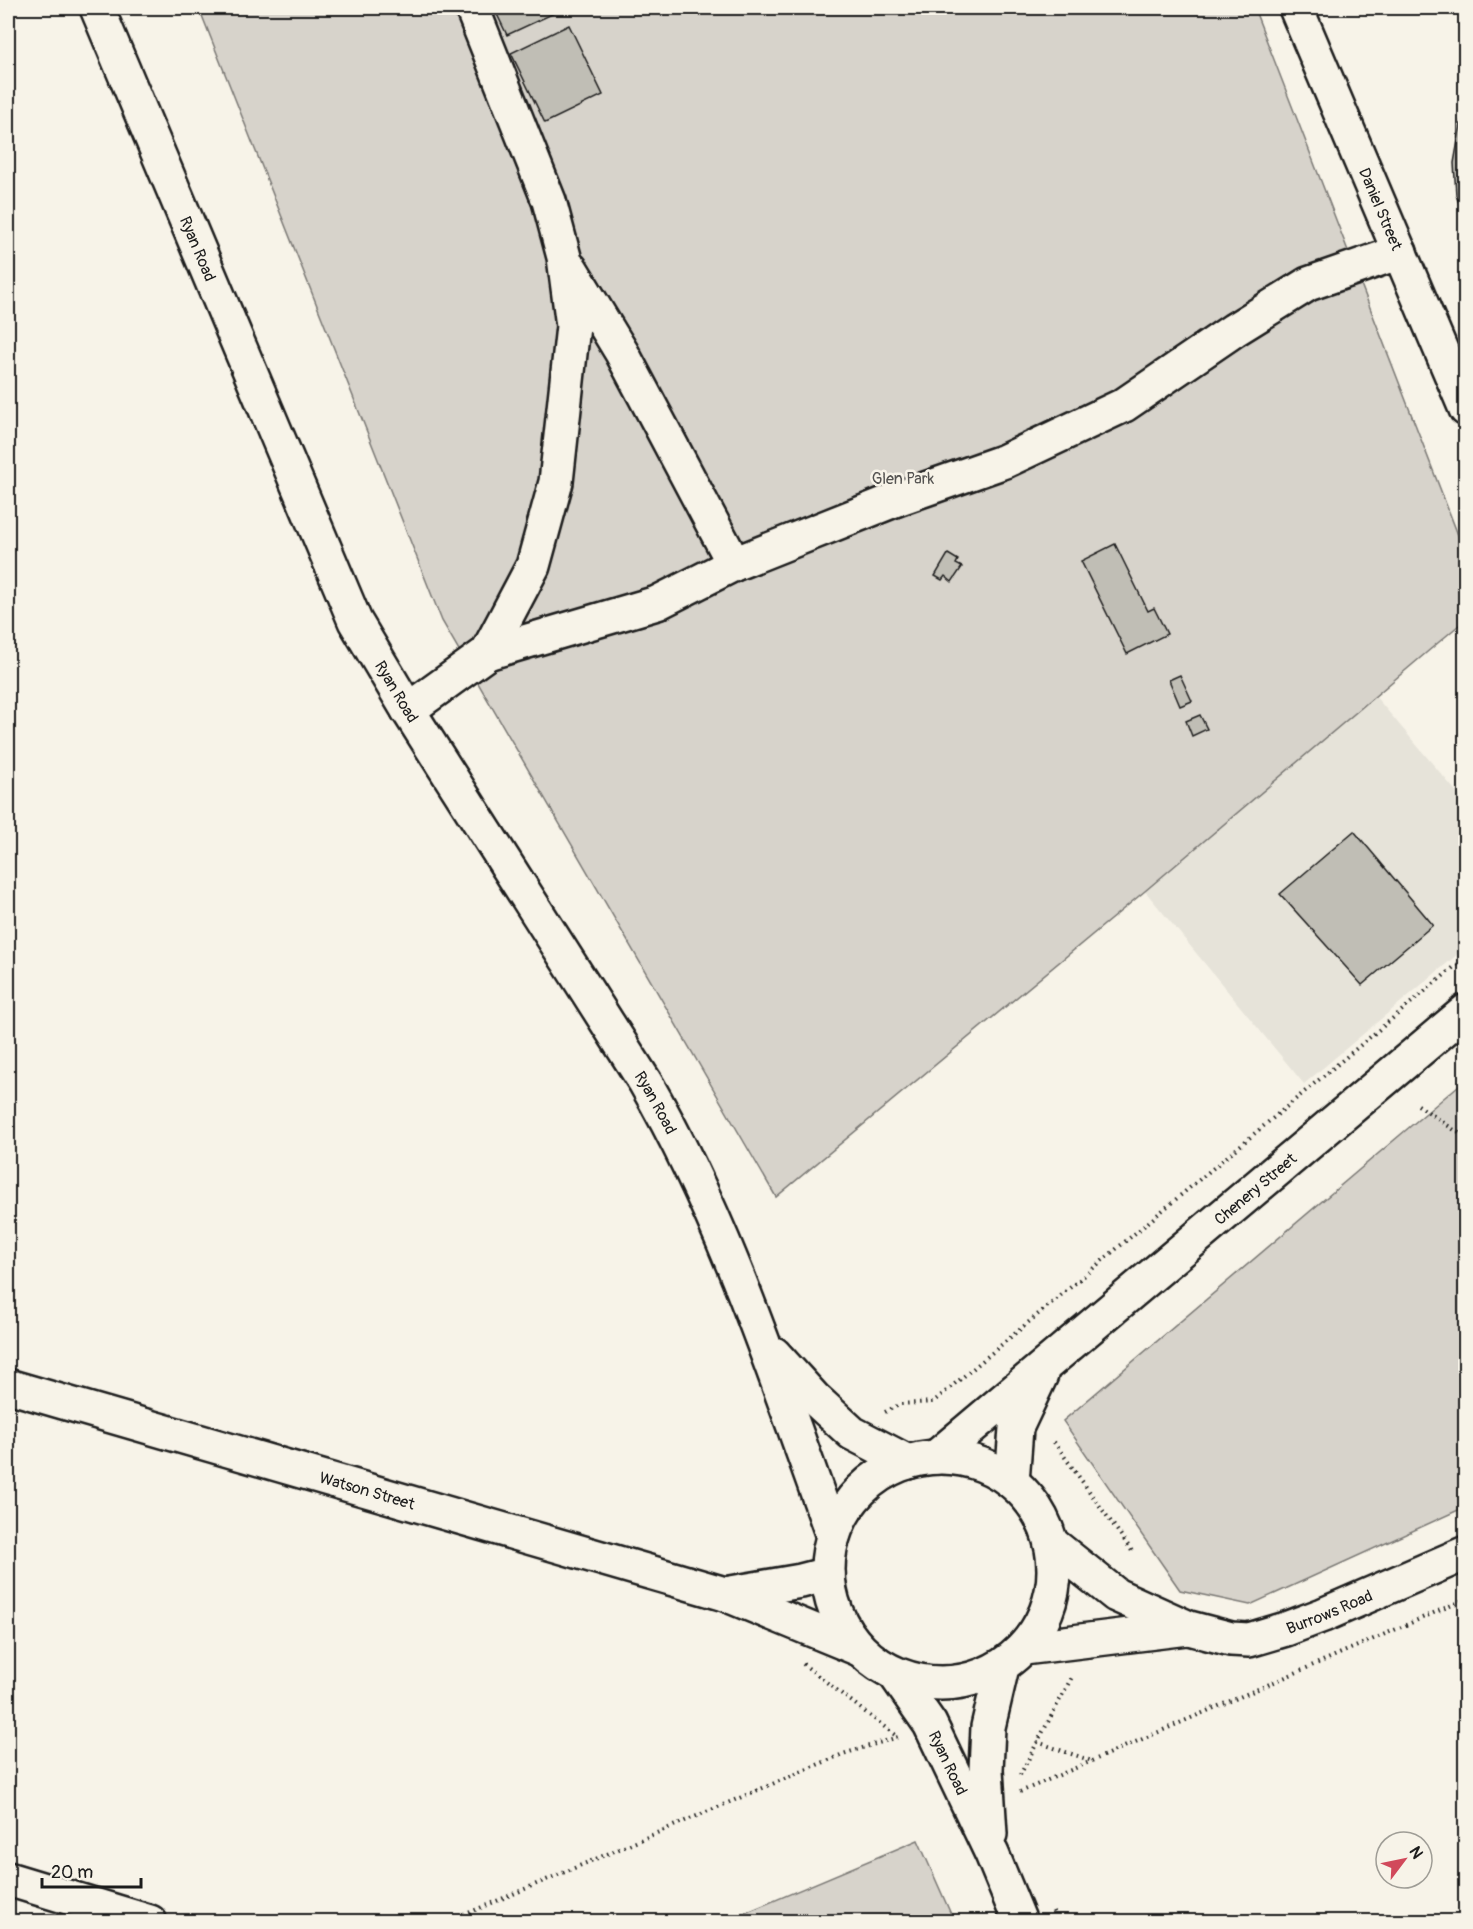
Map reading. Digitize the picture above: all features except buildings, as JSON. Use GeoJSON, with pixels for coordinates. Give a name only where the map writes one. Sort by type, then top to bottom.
{"type":"FeatureCollection","features":[{"type":"Feature","properties":{"kind":"street","name":"Ryan Road"},"geometry":{"type":"LineString","coordinates":[[97,8],[355,621],[408,710],[668,1121],[696,1179],[763,1342],[833,1536]]}},
{"type":"Feature","properties":{"kind":"street"},"geometry":{"type":"LineString","coordinates":[[472,8],[549,201],[564,257],[573,326],[556,482],[532,566],[488,653]]}},
{"type":"Feature","properties":{"kind":"street","name":"Daniel Street"},"geometry":{"type":"LineString","coordinates":[[1296,8],[1466,409]]}},
{"type":"Feature","properties":{"kind":"street"},"geometry":{"type":"LineString","coordinates":[[408,710],[488,653],[657,603],[734,564],[897,499],[1005,461],[1124,405],[1234,330],[1308,284],[1400,252]]}},
{"type":"Feature","properties":{"kind":"street"},"geometry":{"type":"LineString","coordinates":[[564,257],[622,353],[734,564]]}},
{"type":"Feature","properties":{"kind":"street","name":"Chenery Street"},"geometry":{"type":"LineString","coordinates":[[922,1459],[1045,1365],[1466,1011]]}},
{"type":"Feature","properties":{"kind":"street","name":"Ryan Road"},"geometry":{"type":"LineString","coordinates":[[763,1342],[815,1399],[852,1433],[922,1459]]}},
{"type":"Feature","properties":{"kind":"street","name":"Chenery Street"},"geometry":{"type":"LineString","coordinates":[[1012,1482],[1016,1428],[1045,1365]]}},
{"type":"Feature","properties":{"kind":"street","name":"Watson Street"},"geometry":{"type":"LineString","coordinates":[[8,1386],[725,1594],[859,1649]]}},
{"type":"Feature","properties":{"kind":"street"},"geometry":{"type":"LineString","coordinates":[[895,1674],[876,1663],[859,1649],[846,1632],[830,1594],[828,1554],[840,1519],[862,1489],[891,1468],[922,1459],[963,1459],[989,1468],[1012,1482],[1029,1499],[1042,1520],[1051,1543],[1056,1570],[1051,1599],[1041,1625],[1013,1657]]}},
{"type":"Feature","properties":{"kind":"street","name":"Burrows Road"},"geometry":{"type":"LineString","coordinates":[[1051,1543],[1116,1595],[1189,1628],[1231,1639],[1249,1640],[1323,1615],[1466,1553]]}},
{"type":"Feature","properties":{"kind":"street","name":"Watson Street"},"geometry":{"type":"LineString","coordinates":[[725,1594],[828,1574]]}},
{"type":"Feature","properties":{"kind":"street","name":"Burrows Road"},"geometry":{"type":"LineString","coordinates":[[895,1674],[922,1682],[950,1684],[977,1678],[1013,1657],[1189,1628]]}},
{"type":"Feature","properties":{"kind":"street","name":"Ryan Road"},"geometry":{"type":"LineString","coordinates":[[992,1854],[986,1770],[987,1727],[1013,1657]]}},
{"type":"Feature","properties":{"kind":"street","name":"Ryan Road"},"geometry":{"type":"LineString","coordinates":[[895,1674],[930,1724],[992,1854],[1020,1922]]}},
{"type":"Feature","properties":{"kind":"street"},"geometry":{"type":"LineString","coordinates":[[8,1879],[150,1922]]}},
{"type":"Feature","properties":{"kind":"path"},"geometry":{"type":"LineString","coordinates":[[882,1413],[901,1404],[933,1402],[1466,957]]}},
{"type":"Feature","properties":{"kind":"path"},"geometry":{"type":"LineString","coordinates":[[1418,1105],[1466,1138]]}},
{"type":"Feature","properties":{"kind":"path"},"geometry":{"type":"LineString","coordinates":[[1054,1442],[1132,1551]]}},
{"type":"Feature","properties":{"kind":"path"},"geometry":{"type":"LineString","coordinates":[[1013,1795],[1466,1599]]}},
{"type":"Feature","properties":{"kind":"path"},"geometry":{"type":"LineString","coordinates":[[447,1922],[843,1754],[898,1737],[801,1663]]}},
{"type":"Feature","properties":{"kind":"path"},"geometry":{"type":"LineString","coordinates":[[1017,1780],[1074,1672]]}},
{"type":"Feature","properties":{"kind":"path"},"geometry":{"type":"LineString","coordinates":[[1037,1742],[1092,1761]]}},
{"type":"Feature","properties":{"kind":"path"},"geometry":{"type":"LineString","coordinates":[[1049,1900],[1058,1922]]}},
{"type":"Feature","properties":{"kind":"shaded area"},"geometry":{"type":"Polygon","coordinates":[[[1375,696],[1465,802],[1465,948],[1304,1084],[1145,891],[1375,696]]]}},
{"type":"Feature","properties":{"kind":"green space","name":"Glen Park"},"geometry":{"type":"Polygon","coordinates":[[[199,8],[1254,8],[1465,553],[1465,620],[1145,891],[776,1197],[442,621],[199,8]]]}},
{"type":"Feature","properties":{"kind":"green space"},"geometry":{"type":"Polygon","coordinates":[[[1465,1080],[1465,1507],[1250,1605],[1180,1590],[1063,1421],[1465,1080]]]}},
{"type":"Feature","properties":{"kind":"green space"},"geometry":{"type":"Polygon","coordinates":[[[918,1840],[954,1921],[726,1921],[918,1840]]]}}]}
